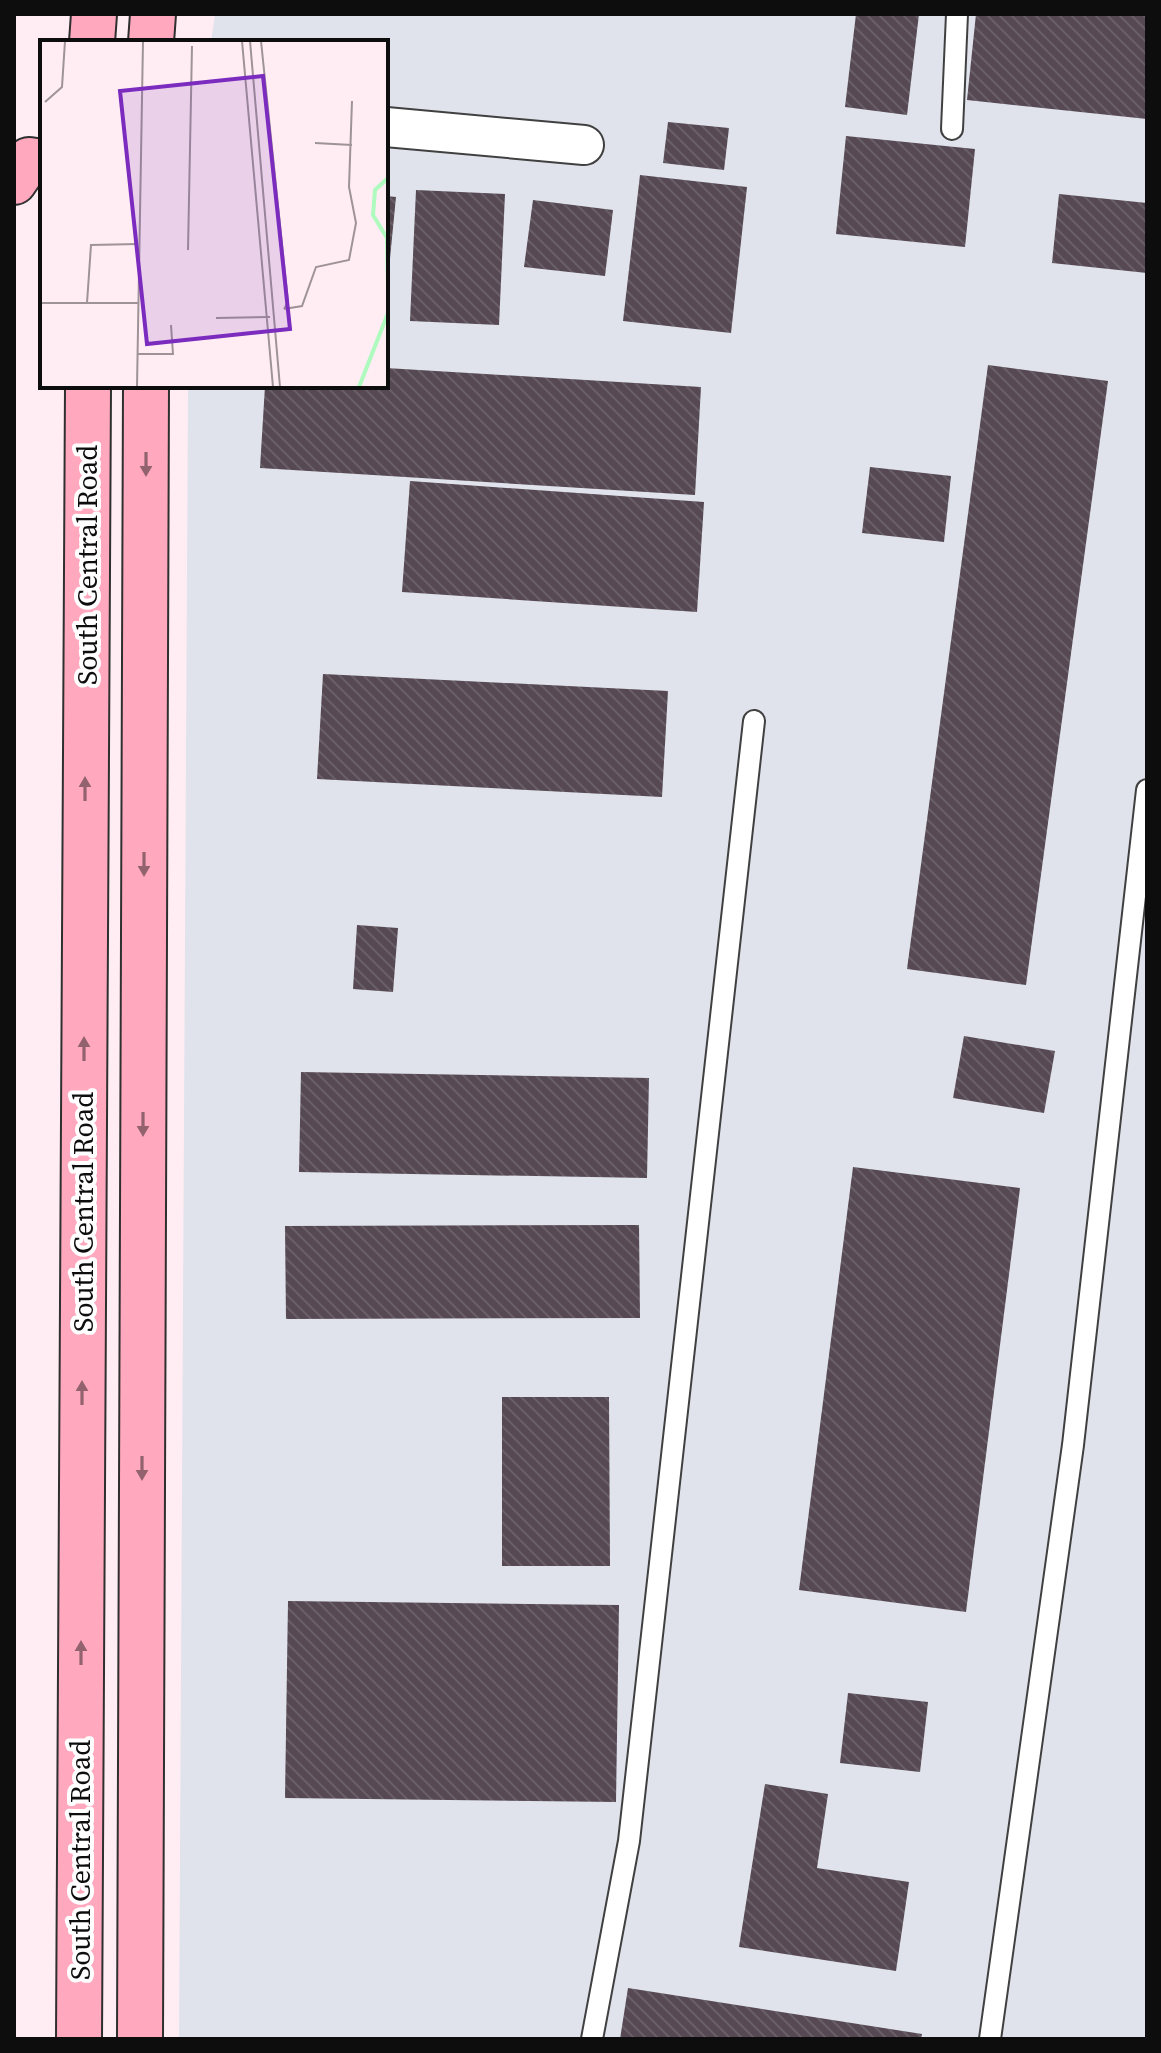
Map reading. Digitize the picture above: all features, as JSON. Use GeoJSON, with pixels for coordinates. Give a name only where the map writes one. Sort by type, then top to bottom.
{"type":"FeatureCollection","features":[{"type":"Feature","properties":{"kind":"main road"},"geometry":{"type":"LineString","coordinates":[[92,40],[94,14]]}},
{"type":"Feature","properties":{"kind":"main road"},"geometry":{"type":"LineString","coordinates":[[151,40],[153,14]]}},
{"type":"Feature","properties":{"kind":"main road","name":"South Central Road"},"geometry":{"type":"LineString","coordinates":[[79,2039],[88,388]]}},
{"type":"Feature","properties":{"kind":"main road","name":"South Central Road"},"geometry":{"type":"LineString","coordinates":[[140,2039],[146,388]]}},
{"type":"Feature","properties":{"kind":"main road"},"geometry":{"type":"LineString","coordinates":[[81,1717],[141,1718]]}},
{"type":"Feature","properties":{"kind":"street"},"geometry":{"type":"LineString","coordinates":[[388,127],[584,145]]}},
{"type":"Feature","properties":{"kind":"lane"},"geometry":{"type":"LineString","coordinates":[[952,129],[957,14]]}},
{"type":"Feature","properties":{"kind":"lane"},"geometry":{"type":"LineString","coordinates":[[592,2039],[629,1841],[754,721]]}},
{"type":"Feature","properties":{"kind":"lane"},"geometry":{"type":"LineString","coordinates":[[990,2039],[1073,1445],[1146,801]]}},
{"type":"Feature","properties":{"kind":"shaded area"},"geometry":{"type":"Polygon","coordinates":[[[215,14],[1147,14],[1147,2039],[179,2039],[188,388],[388,388],[388,40],[211,40],[215,14]]]}},
{"type":"Feature","properties":{"kind":"building"},"geometry":{"type":"Polygon","coordinates":[[[856,14],[919,14],[907,115],[845,107],[856,14]]]}},
{"type":"Feature","properties":{"kind":"building"},"geometry":{"type":"Polygon","coordinates":[[[976,14],[1147,14],[1147,119],[967,100],[976,14]]]}},
{"type":"Feature","properties":{"kind":"building"},"geometry":{"type":"Polygon","coordinates":[[[668,122],[729,128],[724,170],[663,163],[668,122]]]}},
{"type":"Feature","properties":{"kind":"building"},"geometry":{"type":"Polygon","coordinates":[[[846,136],[975,149],[965,247],[836,234],[846,136]]]}},
{"type":"Feature","properties":{"kind":"building"},"geometry":{"type":"Polygon","coordinates":[[[640,175],[747,187],[731,333],[623,321],[640,175]]]}},
{"type":"Feature","properties":{"kind":"building"},"geometry":{"type":"Polygon","coordinates":[[[416,190],[505,194],[499,325],[410,321],[416,190]]]}},
{"type":"Feature","properties":{"kind":"building"},"geometry":{"type":"Polygon","coordinates":[[[1059,194],[1147,203],[1147,273],[1052,263],[1059,194]]]}},
{"type":"Feature","properties":{"kind":"building"},"geometry":{"type":"Polygon","coordinates":[[[388,196],[396,197],[388,279],[388,196]]]}},
{"type":"Feature","properties":{"kind":"building"},"geometry":{"type":"Polygon","coordinates":[[[533,200],[613,210],[605,276],[524,267],[533,200]]]}},
{"type":"Feature","properties":{"kind":"building"},"geometry":{"type":"Polygon","coordinates":[[[988,365],[1108,381],[1026,985],[907,969],[988,365]]]}},
{"type":"Feature","properties":{"kind":"building"},"geometry":{"type":"Polygon","coordinates":[[[388,368],[701,387],[695,495],[260,468],[265,388],[388,388],[388,368]]]}},
{"type":"Feature","properties":{"kind":"building"},"geometry":{"type":"Polygon","coordinates":[[[870,467],[951,476],[944,542],[862,533],[870,467]]]}},
{"type":"Feature","properties":{"kind":"building"},"geometry":{"type":"Polygon","coordinates":[[[410,481],[704,502],[697,612],[402,592],[410,481]]]}},
{"type":"Feature","properties":{"kind":"building"},"geometry":{"type":"Polygon","coordinates":[[[323,674],[668,691],[662,797],[317,779],[323,674]]]}},
{"type":"Feature","properties":{"kind":"building"},"geometry":{"type":"Polygon","coordinates":[[[357,925],[398,928],[393,992],[353,989],[357,925]]]}},
{"type":"Feature","properties":{"kind":"building"},"geometry":{"type":"Polygon","coordinates":[[[964,1036],[1055,1051],[1044,1113],[953,1098],[964,1036]]]}},
{"type":"Feature","properties":{"kind":"building"},"geometry":{"type":"Polygon","coordinates":[[[301,1072],[649,1078],[647,1178],[299,1172],[301,1072]]]}},
{"type":"Feature","properties":{"kind":"building"},"geometry":{"type":"Polygon","coordinates":[[[853,1167],[1020,1188],[966,1612],[799,1590],[853,1167]]]}},
{"type":"Feature","properties":{"kind":"building"},"geometry":{"type":"Polygon","coordinates":[[[639,1225],[640,1318],[286,1319],[285,1226],[639,1225]]]}},
{"type":"Feature","properties":{"kind":"building"},"geometry":{"type":"Polygon","coordinates":[[[502,1397],[609,1397],[610,1566],[502,1566],[502,1397]]]}},
{"type":"Feature","properties":{"kind":"building"},"geometry":{"type":"Polygon","coordinates":[[[288,1601],[619,1605],[616,1802],[285,1798],[288,1601]]]}},
{"type":"Feature","properties":{"kind":"building"},"geometry":{"type":"Polygon","coordinates":[[[848,1693],[928,1702],[920,1772],[840,1763],[848,1693]]]}},
{"type":"Feature","properties":{"kind":"building"},"geometry":{"type":"Polygon","coordinates":[[[765,1784],[828,1794],[817,1868],[909,1882],[896,1971],[739,1947],[765,1784]]]}},
{"type":"Feature","properties":{"kind":"building"},"geometry":{"type":"Polygon","coordinates":[[[628,1988],[922,2034],[921,2039],[620,2039],[628,1988]]]}}]}
